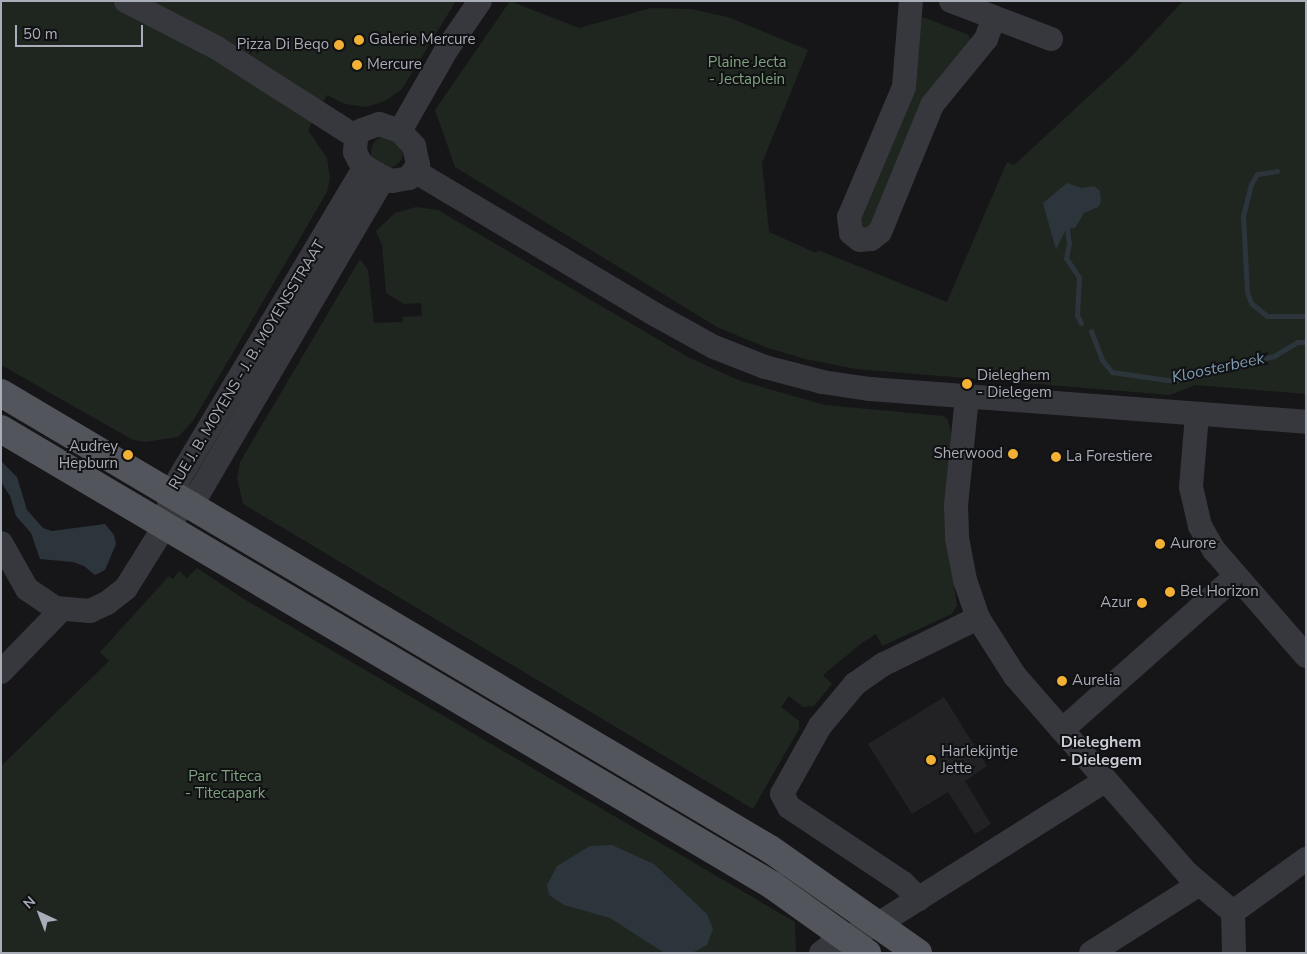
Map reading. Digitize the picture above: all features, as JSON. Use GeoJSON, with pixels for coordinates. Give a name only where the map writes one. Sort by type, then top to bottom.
{"type":"FeatureCollection","features":[{"type":"Feature","properties":{"kind":"main road"},"geometry":{"type":"LineString","coordinates":[[1,393],[181,497],[770,849],[880,923],[918,953]]}},
{"type":"Feature","properties":{"kind":"main road"},"geometry":{"type":"LineString","coordinates":[[1,429],[166,524],[772,885],[857,945]]}},
{"type":"Feature","properties":{"kind":"street"},"geometry":{"type":"LineString","coordinates":[[126,1],[217,48],[356,137]]}},
{"type":"Feature","properties":{"kind":"street"},"geometry":{"type":"LineString","coordinates":[[400,131],[447,49],[480,1]]}},
{"type":"Feature","properties":{"kind":"street"},"geometry":{"type":"LineString","coordinates":[[911,1],[904,86],[849,217],[851,233],[860,240],[871,239],[880,232],[932,105],[980,47],[991,9]]}},
{"type":"Feature","properties":{"kind":"street"},"geometry":{"type":"LineString","coordinates":[[951,1],[991,9],[1052,39]]}},
{"type":"Feature","properties":{"kind":"street"},"geometry":{"type":"LineString","coordinates":[[379,124],[400,131],[414,146],[418,165],[416,172],[402,180],[374,173],[355,152],[356,137],[362,130],[379,124]]}},
{"type":"Feature","properties":{"kind":"street"},"geometry":{"type":"LineString","coordinates":[[416,172],[656,315],[743,359],[822,382],[967,397],[1306,422]]}},
{"type":"Feature","properties":{"kind":"street","name":"RUE J. B. MOYENS - J. B. MOYENSSTRAAT"},"geometry":{"type":"LineString","coordinates":[[61,610],[90,610],[113,599],[135,576],[374,173]]}},
{"type":"Feature","properties":{"kind":"street"},"geometry":{"type":"LineString","coordinates":[[967,397],[956,530],[965,580],[978,618],[1002,659],[1062,730],[1198,884],[1232,912],[1234,953]]}},
{"type":"Feature","properties":{"kind":"street"},"geometry":{"type":"LineString","coordinates":[[1197,415],[1191,473],[1196,510],[1214,550],[1306,656]]}},
{"type":"Feature","properties":{"kind":"street"},"geometry":{"type":"LineString","coordinates":[[1,542],[27,589],[42,602],[61,610],[1,672]]}},
{"type":"Feature","properties":{"kind":"street"},"geometry":{"type":"LineString","coordinates":[[1062,730],[1236,576]]}},
{"type":"Feature","properties":{"kind":"street"},"geometry":{"type":"LineString","coordinates":[[919,899],[903,884],[789,807],[783,800],[784,789],[820,726],[855,684],[884,664],[978,618]]}},
{"type":"Feature","properties":{"kind":"street"},"geometry":{"type":"LineString","coordinates":[[821,953],[857,945],[880,923],[1106,780]]}},
{"type":"Feature","properties":{"kind":"street"},"geometry":{"type":"LineString","coordinates":[[1232,912],[1306,859]]}},
{"type":"Feature","properties":{"kind":"street"},"geometry":{"type":"LineString","coordinates":[[1091,953],[1198,884]]}},
{"type":"Feature","properties":{"kind":"shaded area"},"geometry":{"type":"Polygon","coordinates":[[[1067,183],[1082,188],[1094,186],[1100,191],[1101,202],[1098,207],[1084,213],[1075,228],[1066,229],[1056,250],[1043,203],[1067,183]]]}},
{"type":"Feature","properties":{"kind":"shaded area"},"geometry":{"type":"Polygon","coordinates":[[[1,461],[17,477],[27,510],[43,528],[52,531],[105,524],[114,535],[116,544],[105,570],[95,575],[84,566],[73,562],[40,559],[31,533],[16,516],[10,496],[1,482],[1,461]]]}},
{"type":"Feature","properties":{"kind":"shaded area","name":"Harlekijntje Jette"},"geometry":{"type":"Polygon","coordinates":[[[944,697],[987,766],[965,781],[991,824],[975,834],[948,792],[912,814],[868,744],[944,697]]]}},
{"type":"Feature","properties":{"kind":"shaded area"},"geometry":{"type":"Polygon","coordinates":[[[612,845],[654,864],[707,914],[713,929],[707,945],[692,953],[663,952],[610,918],[564,905],[549,895],[547,885],[557,866],[590,846],[612,845]]]}},
{"type":"Feature","properties":{"kind":"green space"},"geometry":{"type":"Polygon","coordinates":[[[1,1],[456,1],[402,89],[385,101],[366,107],[345,104],[327,95],[308,130],[327,158],[330,179],[327,192],[193,421],[178,437],[145,442],[133,440],[1,365],[1,1]]]}},
{"type":"Feature","properties":{"kind":"green space","name":"Plaine Jecta - Jectaplein"},"geometry":{"type":"Polygon","coordinates":[[[510,1],[579,28],[651,8],[691,9],[728,17],[808,50],[762,163],[769,232],[816,253],[818,250],[947,302],[1007,162],[1014,165],[1129,59],[1183,1],[1306,1],[1306,394],[1195,385],[1170,395],[856,369],[805,359],[765,347],[717,327],[455,167],[435,110],[510,1]]]}},
{"type":"Feature","properties":{"kind":"green space"},"geometry":{"type":"Polygon","coordinates":[[[923,17],[969,35],[970,42],[873,228],[865,233],[855,219],[923,17]]]}},
{"type":"Feature","properties":{"kind":"green space"},"geometry":{"type":"Polygon","coordinates":[[[387,136],[399,140],[403,152],[399,164],[387,168],[375,164],[371,152],[375,140],[387,136]]]}},
{"type":"Feature","properties":{"kind":"green space"},"geometry":{"type":"Polygon","coordinates":[[[416,207],[438,210],[688,357],[738,380],[825,405],[944,416],[948,420],[951,434],[945,525],[957,605],[952,614],[882,646],[876,634],[862,643],[823,675],[832,684],[814,706],[803,707],[789,696],[781,707],[799,721],[799,729],[753,809],[243,504],[237,478],[240,462],[360,259],[368,270],[374,323],[403,322],[403,317],[422,316],[421,303],[404,304],[386,293],[382,245],[376,231],[395,213],[416,207]]]}},
{"type":"Feature","properties":{"kind":"green space","name":"Parc Titeca - Titecapark"},"geometry":{"type":"Polygon","coordinates":[[[197,568],[244,599],[795,922],[796,953],[1,953],[1,766],[109,661],[100,652],[169,576],[173,579],[179,571],[187,578],[197,568]]]}},
{"type":"Feature","properties":{"kind":"waterway","name":"Kloosterbeek"},"geometry":{"type":"LineString","coordinates":[[1277,171],[1257,174],[1251,184],[1243,215],[1247,292],[1251,303],[1267,316],[1306,316]]}},
{"type":"Feature","properties":{"kind":"waterway","name":"Kloosterbeek"},"geometry":{"type":"LineString","coordinates":[[1067,229],[1069,243],[1066,258],[1079,277],[1077,315],[1081,323]]}},
{"type":"Feature","properties":{"kind":"waterway","name":"Kloosterbeek"},"geometry":{"type":"LineString","coordinates":[[1091,331],[1102,360],[1112,372],[1174,381],[1274,356],[1297,342],[1306,342]]}},
{"type":"Feature","properties":{"kind":"place","name":"Galerie Mercure"},"geometry":{"type":"Point","coordinates":[359,40]}},
{"type":"Feature","properties":{"kind":"place","name":"Pizza Di Beqo"},"geometry":{"type":"Point","coordinates":[339,45]}},
{"type":"Feature","properties":{"kind":"place","name":"Mercure"},"geometry":{"type":"Point","coordinates":[357,65]}},
{"type":"Feature","properties":{"kind":"place","name":"Dieleghem - Dielegem"},"geometry":{"type":"Point","coordinates":[967,384]}},
{"type":"Feature","properties":{"kind":"place","name":"Sherwood"},"geometry":{"type":"Point","coordinates":[1013,454]}},
{"type":"Feature","properties":{"kind":"place","name":"Audrey Hepburn"},"geometry":{"type":"Point","coordinates":[128,455]}},
{"type":"Feature","properties":{"kind":"place","name":"La Forestiere"},"geometry":{"type":"Point","coordinates":[1056,457]}},
{"type":"Feature","properties":{"kind":"place","name":"Aurore"},"geometry":{"type":"Point","coordinates":[1160,544]}},
{"type":"Feature","properties":{"kind":"place","name":"Bel Horizon"},"geometry":{"type":"Point","coordinates":[1170,592]}},
{"type":"Feature","properties":{"kind":"place","name":"Azur"},"geometry":{"type":"Point","coordinates":[1142,603]}},
{"type":"Feature","properties":{"kind":"place","name":"Aurelia"},"geometry":{"type":"Point","coordinates":[1062,681]}},
{"type":"Feature","properties":{"kind":"place","name":"Harlekijntje Jette"},"geometry":{"type":"Point","coordinates":[931,760]}},
{"type":"Feature","properties":{"kind":"district","name":"Dieleghem - Dielegem"},"geometry":{"type":"Point","coordinates":[1101,751]}}]}
